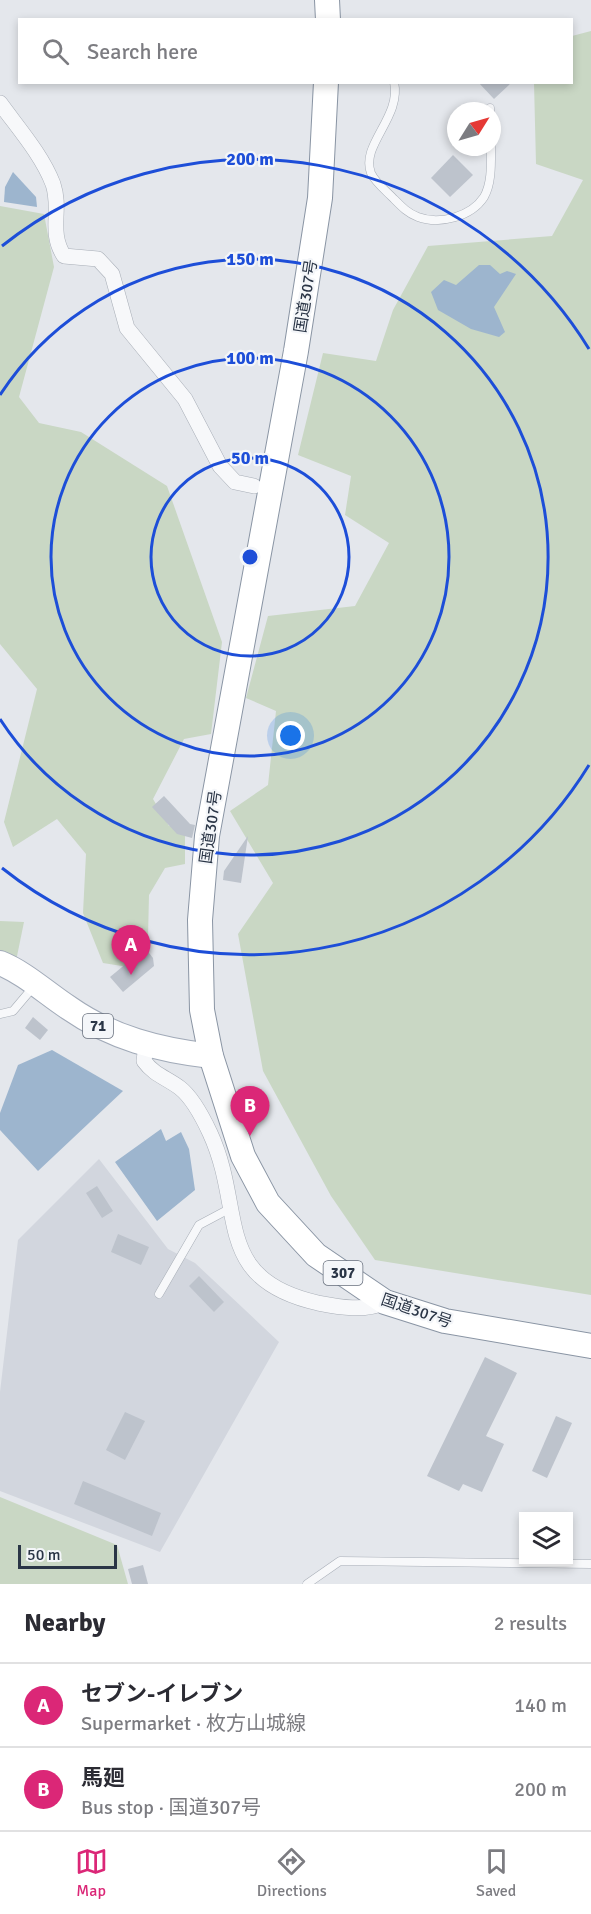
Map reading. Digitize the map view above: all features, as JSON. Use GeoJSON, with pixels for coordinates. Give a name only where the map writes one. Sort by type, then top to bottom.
{"type":"FeatureCollection","features":[{"type":"Feature","properties":{"kind":"main road"},"geometry":{"type":"LineString","coordinates":[[327,0],[328,18]]}},
{"type":"Feature","properties":{"kind":"main road","name":"国道307号"},"geometry":{"type":"LineString","coordinates":[[326,84],[317,222],[296,351],[207,836],[200,920],[202,1010],[211,1056],[243,1156],[268,1203],[316,1255],[385,1302],[446,1321],[591,1346]]}},
{"type":"Feature","properties":{"kind":"main road","name":"71"},"geometry":{"type":"LineString","coordinates":[[0,963],[13,968],[71,1010],[116,1036],[146,1045],[211,1056]]}},
{"type":"Feature","properties":{"kind":"street"},"geometry":{"type":"LineString","coordinates":[[0,103],[45,166],[58,206],[55,242],[64,256],[98,260],[112,274],[126,328],[185,399],[220,466],[235,482],[254,486]]}},
{"type":"Feature","properties":{"kind":"street"},"geometry":{"type":"LineString","coordinates":[[146,1045],[144,1061],[153,1073],[181,1088],[194,1104],[211,1134],[241,1252],[260,1279],[283,1294],[332,1306],[360,1308],[385,1302]]}},
{"type":"Feature","properties":{"kind":"lane"},"geometry":{"type":"LineString","coordinates":[[394,84],[394,108],[369,159],[371,173],[378,183],[405,210],[433,221],[470,211],[484,197],[489,179],[490,156]]}},
{"type":"Feature","properties":{"kind":"lane"},"geometry":{"type":"LineString","coordinates":[[0,1014],[13,1011],[36,984]]}},
{"type":"Feature","properties":{"kind":"lane"},"geometry":{"type":"LineString","coordinates":[[159,1294],[199,1225],[231,1208]]}},
{"type":"Feature","properties":{"kind":"lane"},"geometry":{"type":"LineString","coordinates":[[307,1584],[340,1561],[591,1564]]}},
{"type":"Feature","properties":{"kind":"shaded area"},"geometry":{"type":"Polygon","coordinates":[[[99,1159],[168,1249],[195,1263],[279,1342],[160,1552],[0,1491],[0,1392],[18,1240],[99,1159]]]}},
{"type":"Feature","properties":{"kind":"green space"},"geometry":{"type":"Polygon","coordinates":[[[591,31],[591,1295],[375,1260],[331,1196],[263,1071],[238,934],[273,883],[230,811],[268,785],[276,711],[246,698],[268,616],[355,606],[389,543],[345,515],[351,476],[298,455],[323,353],[376,361],[393,310],[428,246],[552,236],[583,180],[536,164],[534,84],[573,84],[573,36],[591,31]]]}},
{"type":"Feature","properties":{"kind":"green space"},"geometry":{"type":"Polygon","coordinates":[[[0,206],[44,214],[54,267],[19,397],[39,423],[81,432],[167,486],[222,642],[211,734],[184,739],[153,799],[169,826],[185,827],[185,864],[165,868],[149,895],[148,937],[128,967],[103,963],[83,913],[86,854],[57,819],[13,847],[4,822],[37,689],[0,644],[0,206]]]}},
{"type":"Feature","properties":{"kind":"green space"},"geometry":{"type":"Polygon","coordinates":[[[0,921],[24,922],[16,961],[0,955],[0,921]]]}},
{"type":"Feature","properties":{"kind":"green space"},"geometry":{"type":"Polygon","coordinates":[[[0,1497],[117,1545],[128,1584],[0,1584],[0,1497]]]}},
{"type":"Feature","properties":{"kind":"water"},"geometry":{"type":"Polygon","coordinates":[[[13,172],[36,197],[37,207],[4,202],[5,187],[13,172]]]}},
{"type":"Feature","properties":{"kind":"water"},"geometry":{"type":"Polygon","coordinates":[[[479,265],[490,265],[500,274],[507,271],[516,274],[494,307],[505,332],[499,337],[471,329],[438,310],[431,292],[444,280],[456,285],[479,265]]]}},
{"type":"Feature","properties":{"kind":"water"},"geometry":{"type":"Polygon","coordinates":[[[52,1050],[123,1091],[38,1171],[0,1130],[0,1113],[18,1065],[52,1050]]]}},
{"type":"Feature","properties":{"kind":"water"},"geometry":{"type":"Polygon","coordinates":[[[161,1129],[166,1141],[181,1132],[189,1149],[195,1190],[157,1221],[115,1162],[161,1129]]]}},
{"type":"Feature","properties":{"kind":"building"},"geometry":{"type":"Polygon","coordinates":[[[480,84],[510,84],[494,99],[480,84]]]}},
{"type":"Feature","properties":{"kind":"building"},"geometry":{"type":"Polygon","coordinates":[[[452,156],[473,175],[450,197],[431,178],[452,156]]]}},
{"type":"Feature","properties":{"kind":"building"},"geometry":{"type":"Polygon","coordinates":[[[164,796],[190,824],[195,825],[192,838],[177,834],[152,807],[164,796]]]}},
{"type":"Feature","properties":{"kind":"building"},"geometry":{"type":"Polygon","coordinates":[[[248,836],[241,883],[223,880],[224,871],[248,836]]]}},
{"type":"Feature","properties":{"kind":"building"},"geometry":{"type":"Polygon","coordinates":[[[145,948],[153,958],[154,966],[123,992],[110,977],[145,948]]]}},
{"type":"Feature","properties":{"kind":"building"},"geometry":{"type":"Polygon","coordinates":[[[33,1017],[48,1030],[40,1040],[25,1028],[33,1017]]]}},
{"type":"Feature","properties":{"kind":"building"},"geometry":{"type":"Polygon","coordinates":[[[97,1186],[113,1211],[102,1218],[86,1193],[97,1186]]]}},
{"type":"Feature","properties":{"kind":"building"},"geometry":{"type":"Polygon","coordinates":[[[118,1234],[149,1247],[141,1265],[111,1252],[118,1234]]]}},
{"type":"Feature","properties":{"kind":"building"},"geometry":{"type":"Polygon","coordinates":[[[199,1276],[224,1302],[214,1312],[189,1286],[199,1276]]]}},
{"type":"Feature","properties":{"kind":"building"},"geometry":{"type":"Polygon","coordinates":[[[485,1357],[517,1373],[486,1436],[504,1444],[482,1492],[463,1484],[459,1491],[427,1476],[485,1357]]]}},
{"type":"Feature","properties":{"kind":"building"},"geometry":{"type":"Polygon","coordinates":[[[125,1412],[145,1421],[125,1460],[106,1450],[125,1412]]]}},
{"type":"Feature","properties":{"kind":"building"},"geometry":{"type":"Polygon","coordinates":[[[556,1416],[572,1423],[547,1478],[532,1471],[556,1416]]]}},
{"type":"Feature","properties":{"kind":"building"},"geometry":{"type":"Polygon","coordinates":[[[83,1481],[161,1513],[152,1536],[74,1504],[83,1481]]]}},
{"type":"Feature","properties":{"kind":"building"},"geometry":{"type":"Polygon","coordinates":[[[143,1565],[148,1584],[132,1584],[128,1569],[143,1565]]]}},
{"type":"Feature","properties":{"kind":"place","name":"セブン-イレブン"},"geometry":{"type":"Point","coordinates":[131,975]}},
{"type":"Feature","properties":{"kind":"place","name":"馬廻"},"geometry":{"type":"Point","coordinates":[250,1136]}}]}
